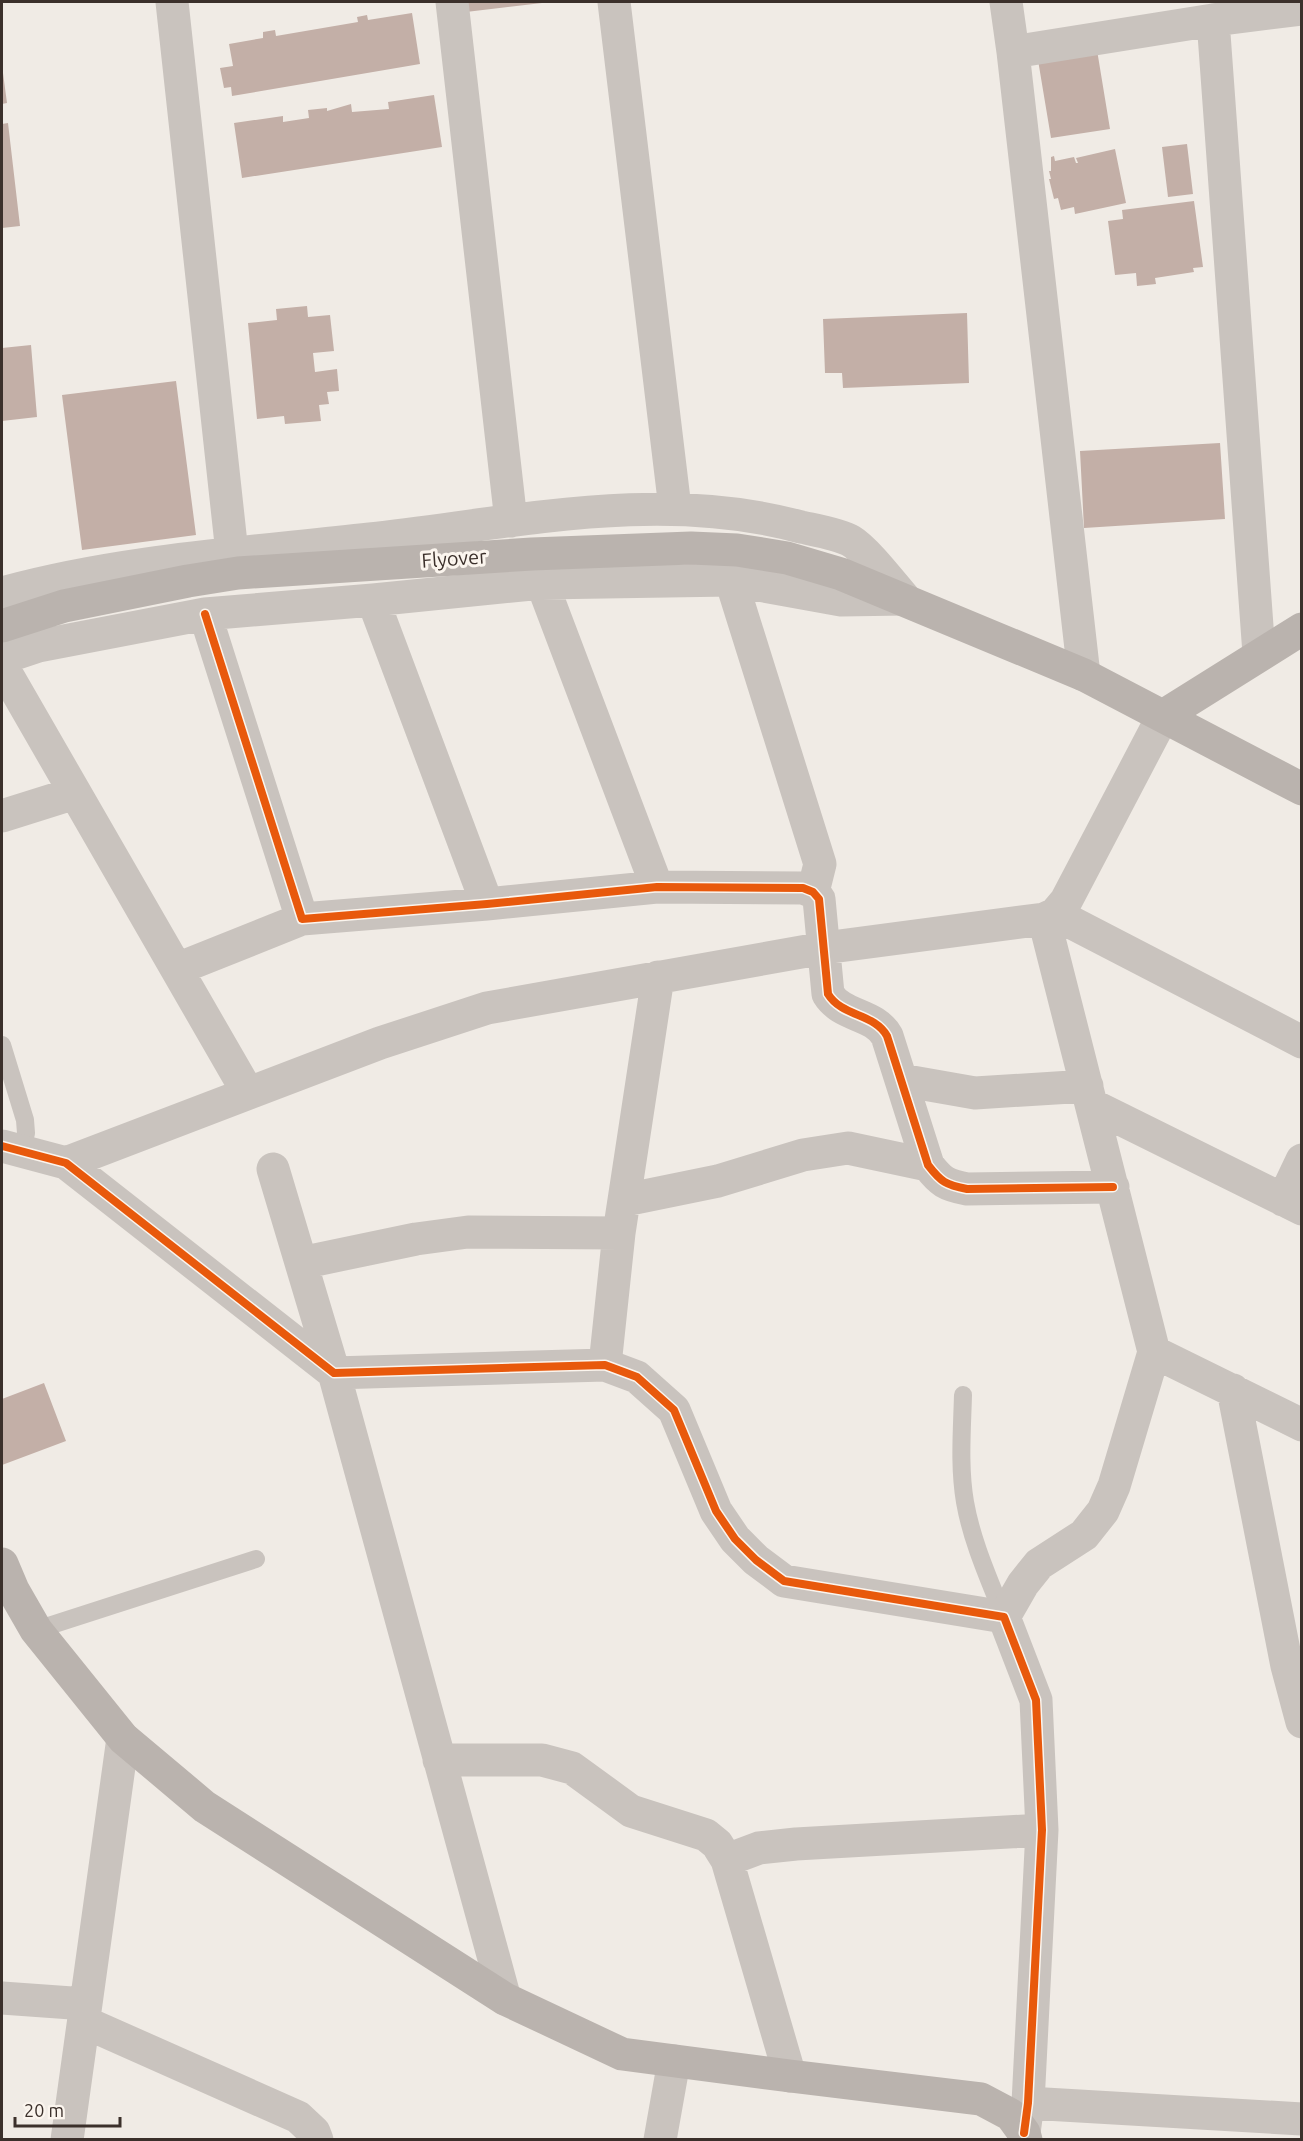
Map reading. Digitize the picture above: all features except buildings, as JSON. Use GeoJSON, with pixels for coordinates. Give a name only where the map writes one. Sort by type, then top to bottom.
{"type":"FeatureCollection","features":[{"type":"Feature","properties":{"kind":"main road","name":"Flyover"},"geometry":{"type":"LineString","coordinates":[[2,626],[64,606],[218,576],[532,554],[691,548],[738,550],[787,558],[840,574],[905,599],[1084,675],[1302,789]]}},
{"type":"Feature","properties":{"kind":"main road"},"geometry":{"type":"LineString","coordinates":[[1164,716],[1302,629]]}},
{"type":"Feature","properties":{"kind":"main road"},"geometry":{"type":"LineString","coordinates":[[2,1564],[36,1630],[123,1738],[205,1807],[505,2000],[622,2054],[981,2098],[1026,2125]]}},
{"type":"Feature","properties":{"kind":"street"},"geometry":{"type":"LineString","coordinates":[[172,2],[232,553]]}},
{"type":"Feature","properties":{"kind":"street"},"geometry":{"type":"LineString","coordinates":[[452,2],[511,521]]}},
{"type":"Feature","properties":{"kind":"street"},"geometry":{"type":"LineString","coordinates":[[614,2],[675,508]]}},
{"type":"Feature","properties":{"kind":"street"},"geometry":{"type":"LineString","coordinates":[[1006,2],[1084,675]]}},
{"type":"Feature","properties":{"kind":"street"},"geometry":{"type":"LineString","coordinates":[[1013,52],[1213,20],[1302,9]]}},
{"type":"Feature","properties":{"kind":"street"},"geometry":{"type":"LineString","coordinates":[[1213,20],[1260,654]]}},
{"type":"Feature","properties":{"kind":"street"},"geometry":{"type":"LineString","coordinates":[[2,593],[51,579],[166,560],[628,509],[675,508],[768,517],[850,540],[905,599]]}},
{"type":"Feature","properties":{"kind":"street"},"geometry":{"type":"LineString","coordinates":[[2,658],[38,646],[205,614],[542,583],[731,579],[841,600],[905,599]]}},
{"type":"Feature","properties":{"kind":"street"},"geometry":{"type":"LineString","coordinates":[[731,579],[820,864],[813,892]]}},
{"type":"Feature","properties":{"kind":"street"},"geometry":{"type":"LineString","coordinates":[[542,583],[657,887]]}},
{"type":"Feature","properties":{"kind":"street"},"geometry":{"type":"LineString","coordinates":[[373,600],[487,904]]}},
{"type":"Feature","properties":{"kind":"street"},"geometry":{"type":"LineString","coordinates":[[205,614],[302,919]]}},
{"type":"Feature","properties":{"kind":"street"},"geometry":{"type":"LineString","coordinates":[[2,666],[249,1093]]}},
{"type":"Feature","properties":{"kind":"street"},"geometry":{"type":"LineString","coordinates":[[66,1162],[380,1043],[487,1008],[824,948],[1049,916],[1066,901],[1164,716]]}},
{"type":"Feature","properties":{"kind":"street"},"geometry":{"type":"LineString","coordinates":[[2,816],[75,793]]}},
{"type":"Feature","properties":{"kind":"street"},"geometry":{"type":"LineString","coordinates":[[177,969],[302,919],[657,887],[803,888],[813,892],[819,900],[828,994],[840,1008],[882,1028],[887,1036],[928,1165],[939,1180],[950,1186],[967,1189],[1113,1187]]}},
{"type":"Feature","properties":{"kind":"street"},"geometry":{"type":"LineString","coordinates":[[1049,916],[1302,1042]]}},
{"type":"Feature","properties":{"kind":"street"},"geometry":{"type":"LineString","coordinates":[[1004,1617],[1023,1584],[1039,1564],[1084,1535],[1103,1511],[1114,1486],[1154,1352],[1089,1096],[1049,916]]}},
{"type":"Feature","properties":{"kind":"street"},"geometry":{"type":"LineString","coordinates":[[605,1365],[619,1233],[658,977]]}},
{"type":"Feature","properties":{"kind":"street"},"geometry":{"type":"LineString","coordinates":[[902,1080],[975,1093],[1089,1096],[1292,1204],[1302,1160]]}},
{"type":"Feature","properties":{"kind":"street"},"geometry":{"type":"LineString","coordinates":[[12,1148],[66,1162],[334,1373],[605,1365],[637,1377],[674,1410],[716,1511],[735,1539],[756,1560],[784,1581],[1004,1617]]}},
{"type":"Feature","properties":{"kind":"street"},"geometry":{"type":"LineString","coordinates":[[625,1200],[718,1181],[803,1155],[848,1148],[928,1165]]}},
{"type":"Feature","properties":{"kind":"street"},"geometry":{"type":"LineString","coordinates":[[273,1169],[334,1373],[505,2000]]}},
{"type":"Feature","properties":{"kind":"street"},"geometry":{"type":"LineString","coordinates":[[301,1263],[416,1239],[468,1232],[619,1233]]}},
{"type":"Feature","properties":{"kind":"street"},"geometry":{"type":"LineString","coordinates":[[1154,1352],[1302,1425]]}},
{"type":"Feature","properties":{"kind":"street"},"geometry":{"type":"LineString","coordinates":[[1233,1390],[1294,1658],[1302,1722]]}},
{"type":"Feature","properties":{"kind":"street"},"geometry":{"type":"LineString","coordinates":[[1004,1617],[1036,1700],[1042,1830],[1026,2125],[1302,2119]]}},
{"type":"Feature","properties":{"kind":"street"},"geometry":{"type":"LineString","coordinates":[[67,2139],[123,1738]]}},
{"type":"Feature","properties":{"kind":"street"},"geometry":{"type":"LineString","coordinates":[[439,1760],[542,1760],[572,1768],[631,1811],[706,1835],[717,1844],[727,1860],[790,2076]]}},
{"type":"Feature","properties":{"kind":"street"},"geometry":{"type":"LineString","coordinates":[[727,1860],[759,1848],[796,1844],[1042,1830]]}},
{"type":"Feature","properties":{"kind":"street"},"geometry":{"type":"LineString","coordinates":[[2,1998],[85,2013],[298,2117],[314,2132],[317,2139]]}},
{"type":"Feature","properties":{"kind":"street"},"geometry":{"type":"LineString","coordinates":[[660,2139],[674,2061]]}},
{"type":"Feature","properties":{"kind":"lane"},"geometry":{"type":"LineString","coordinates":[[2,1044],[25,1120],[26,1133],[12,1148]]}},
{"type":"Feature","properties":{"kind":"lane"},"geometry":{"type":"LineString","coordinates":[[963,1395],[962,1464],[965,1501],[972,1536],[1004,1617]]}},
{"type":"Feature","properties":{"kind":"lane"},"geometry":{"type":"LineString","coordinates":[[36,1630],[256,1559]]}},
{"type":"Feature","properties":{"kind":"cycle path"},"geometry":{"type":"LineString","coordinates":[[205,614],[302,919],[657,887],[803,888],[813,892],[819,899],[828,994],[841,1007],[874,1023],[887,1036],[928,1165],[944,1182],[967,1189],[1113,1187]]}},
{"type":"Feature","properties":{"kind":"cycle path"},"geometry":{"type":"LineString","coordinates":[[2,1146],[66,1163],[334,1373],[605,1365],[637,1377],[674,1410],[716,1511],[735,1539],[756,1560],[784,1581],[1004,1617],[1036,1700],[1042,1830],[1028,2103],[1024,2133]]}}]}
